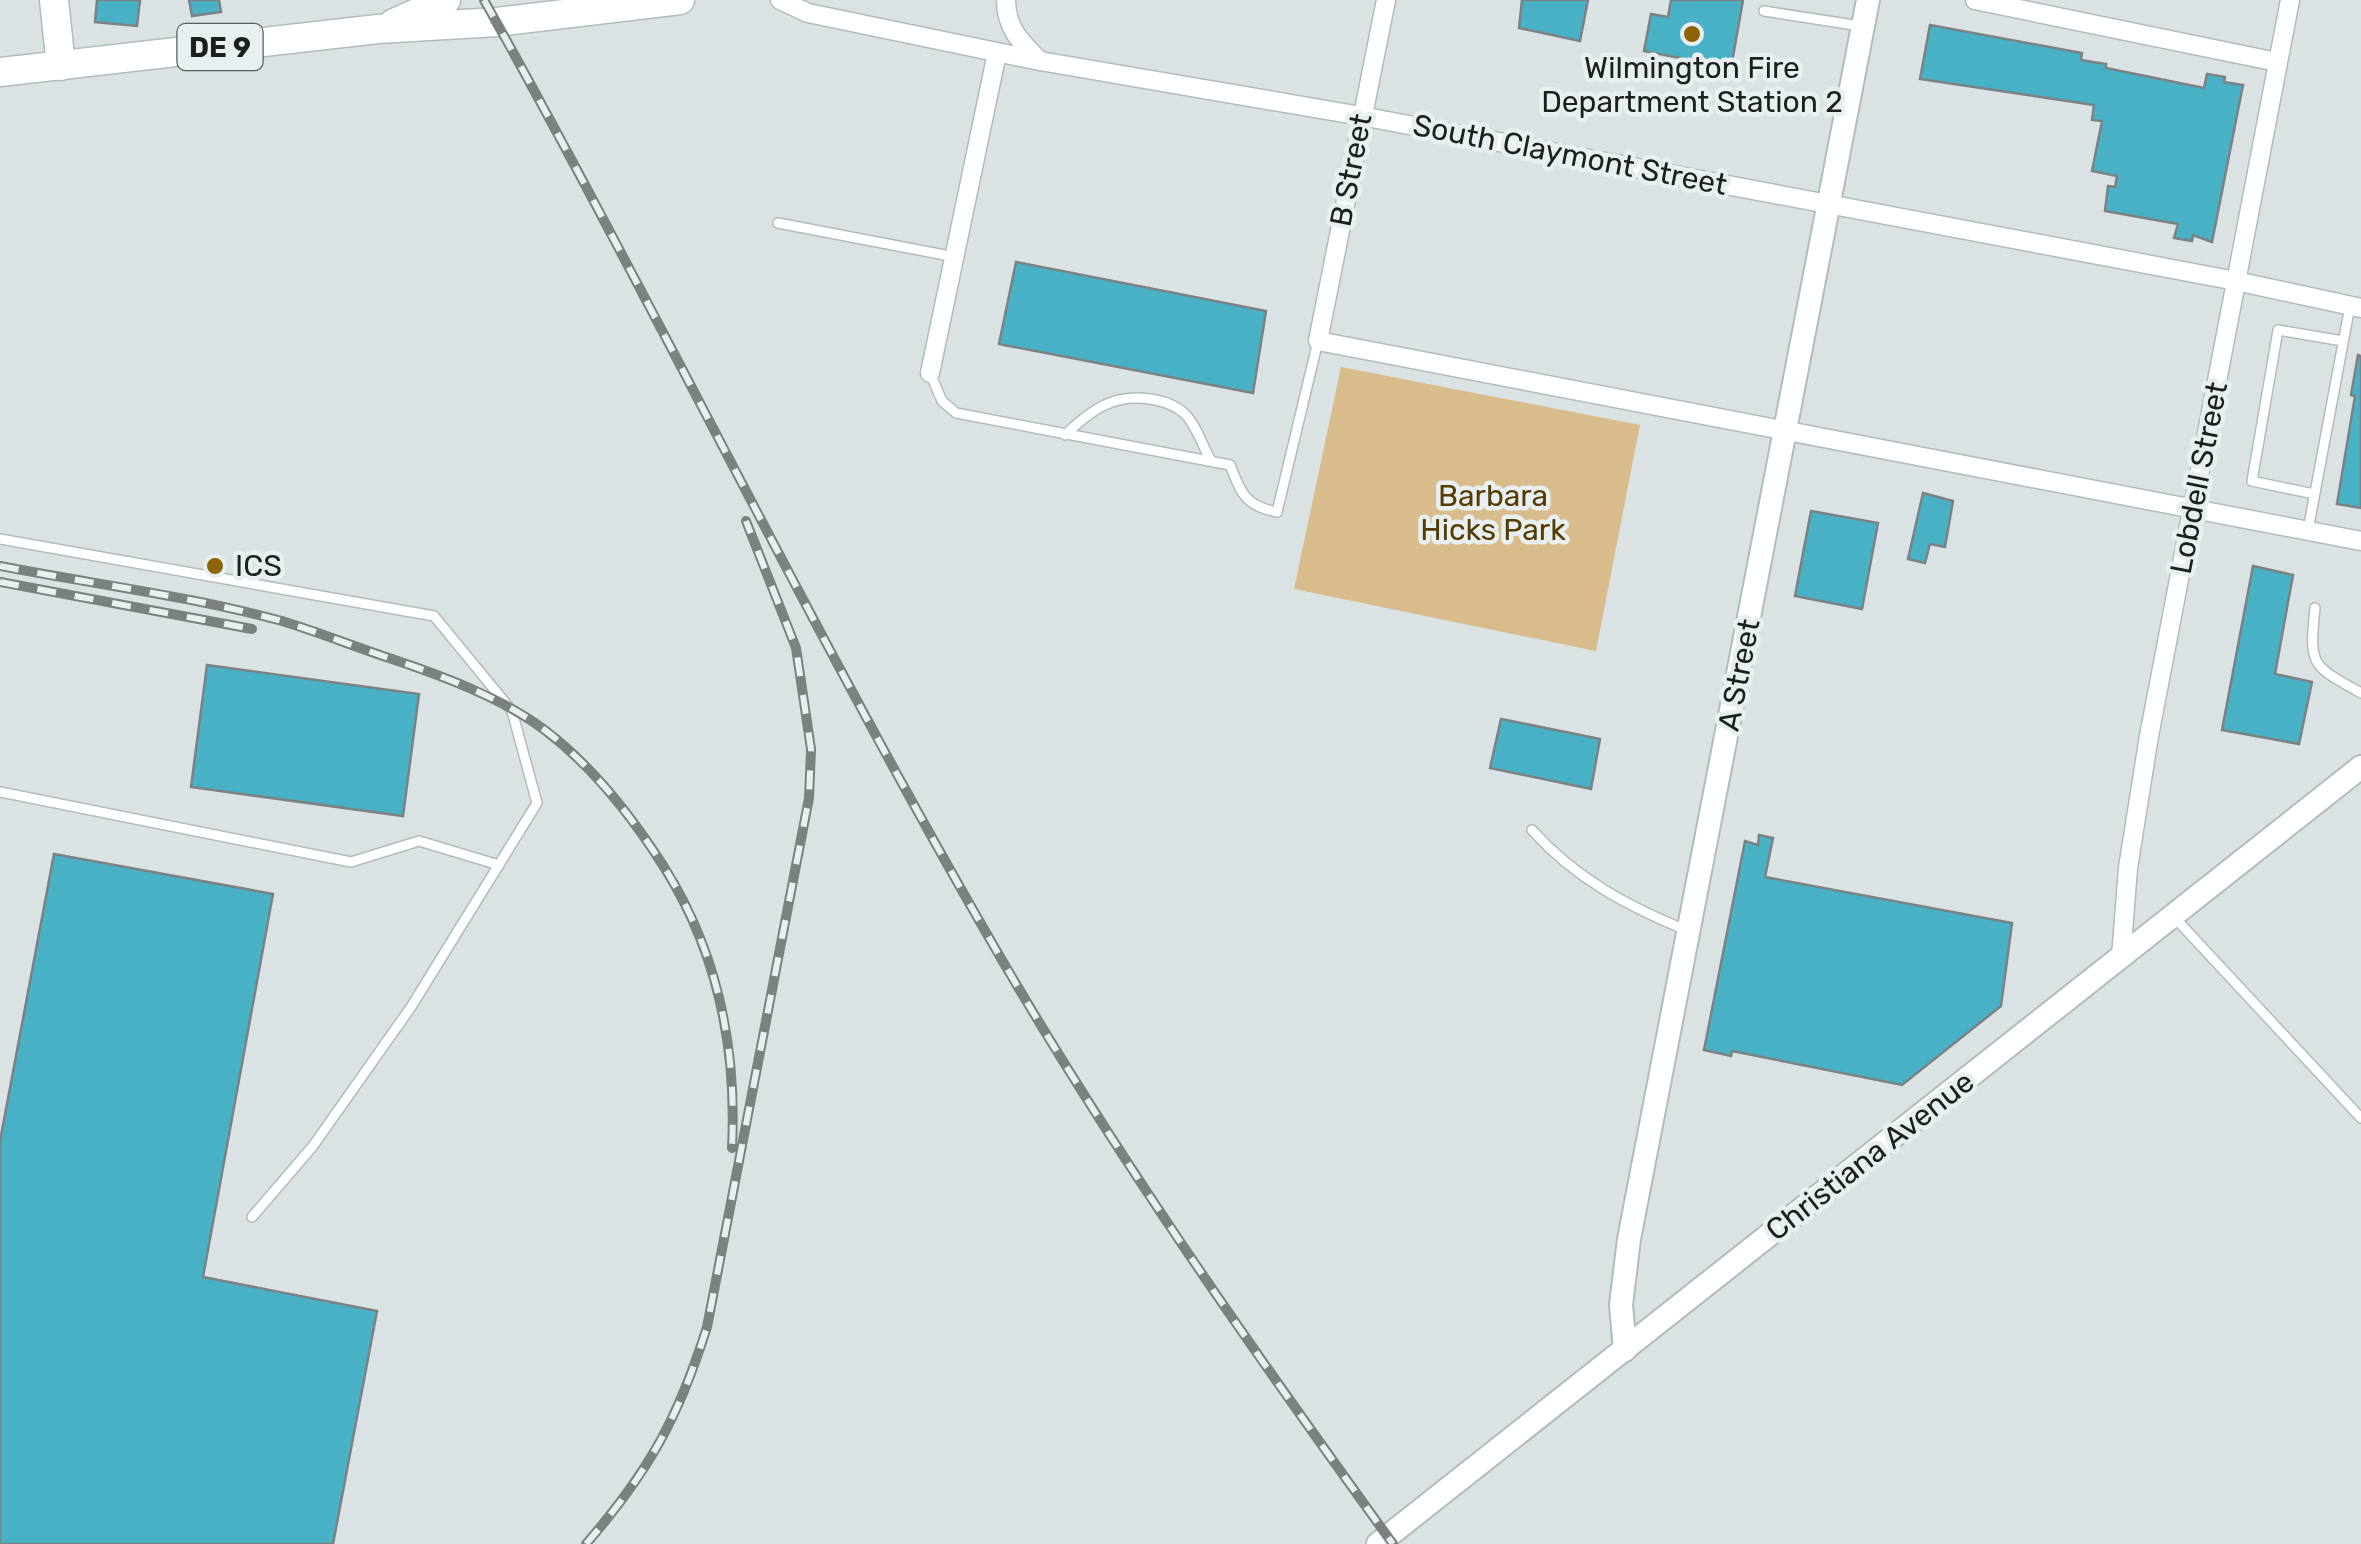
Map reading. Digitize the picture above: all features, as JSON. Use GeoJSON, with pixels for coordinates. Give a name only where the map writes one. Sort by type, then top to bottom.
{"type":"FeatureCollection","features":[{"type":"Feature","properties":{"kind":"main road"},"geometry":{"type":"LineString","coordinates":[[54,0],[61,66]]}},
{"type":"Feature","properties":{"kind":"main road"},"geometry":{"type":"LineString","coordinates":[[378,29],[446,0]]}},
{"type":"Feature","properties":{"kind":"main road","name":"DE 9"},"geometry":{"type":"LineString","coordinates":[[0,72],[680,0]]}},
{"type":"Feature","properties":{"kind":"street","name":"South Claymont Street"},"geometry":{"type":"LineString","coordinates":[[780,0],[808,13],[1040,62],[1361,116],[2236,281],[2355,307]]}},
{"type":"Feature","properties":{"kind":"street"},"geometry":{"type":"LineString","coordinates":[[1006,0],[1006,14],[1017,38],[1040,62]]}},
{"type":"Feature","properties":{"kind":"street","name":"B Street"},"geometry":{"type":"LineString","coordinates":[[1318,341],[1386,0]]}},
{"type":"Feature","properties":{"kind":"street","name":"A Street"},"geometry":{"type":"LineString","coordinates":[[1625,1350],[1621,1305],[1629,1239],[1868,0]]}},
{"type":"Feature","properties":{"kind":"street"},"geometry":{"type":"LineString","coordinates":[[1975,0],[2277,62]]}},
{"type":"Feature","properties":{"kind":"street","name":"Lobdell Street"},"geometry":{"type":"LineString","coordinates":[[2121,958],[2136,813],[2290,0]]}},
{"type":"Feature","properties":{"kind":"street"},"geometry":{"type":"LineString","coordinates":[[930,373],[996,52]]}},
{"type":"Feature","properties":{"kind":"street"},"geometry":{"type":"LineString","coordinates":[[1318,341],[2361,540]]}},
{"type":"Feature","properties":{"kind":"street","name":"Christiana Avenue"},"geometry":{"type":"LineString","coordinates":[[1378,1544],[2361,767]]}},
{"type":"Feature","properties":{"kind":"lane"},"geometry":{"type":"LineString","coordinates":[[1764,11],[1863,26]]}},
{"type":"Feature","properties":{"kind":"lane"},"geometry":{"type":"LineString","coordinates":[[778,223],[954,257]]}},
{"type":"Feature","properties":{"kind":"lane"},"geometry":{"type":"LineString","coordinates":[[2308,530],[2343,341],[2355,307]]}},
{"type":"Feature","properties":{"kind":"lane"},"geometry":{"type":"LineString","coordinates":[[2314,494],[2252,481],[2278,330],[2343,341]]}},
{"type":"Feature","properties":{"kind":"lane"},"geometry":{"type":"LineString","coordinates":[[930,373],[942,401],[956,413],[1230,465],[1242,494],[1257,508],[1277,512],[1318,341]]}},
{"type":"Feature","properties":{"kind":"lane"},"geometry":{"type":"LineString","coordinates":[[1065,435],[1086,414],[1110,400],[1135,396],[1167,402],[1186,414],[1211,462]]}},
{"type":"Feature","properties":{"kind":"lane"},"geometry":{"type":"LineString","coordinates":[[0,540],[434,616],[512,711],[537,803],[411,1007],[312,1146],[252,1217]]}},
{"type":"Feature","properties":{"kind":"lane"},"geometry":{"type":"LineString","coordinates":[[2315,608],[2311,650],[2322,670],[2361,692]]}},
{"type":"Feature","properties":{"kind":"lane"},"geometry":{"type":"LineString","coordinates":[[0,792],[352,862],[419,841],[498,864]]}},
{"type":"Feature","properties":{"kind":"lane"},"geometry":{"type":"LineString","coordinates":[[1532,830],[1597,887],[1632,908],[1688,932]]}},
{"type":"Feature","properties":{"kind":"lane"},"geometry":{"type":"LineString","coordinates":[[2174,916],[2361,1118]]}},
{"type":"Feature","properties":{"kind":"green space","name":"Barbara Hicks Park"},"geometry":{"type":"Polygon","coordinates":[[[1341,367],[1640,425],[1596,651],[1294,589],[1341,367]]]}},
{"type":"Feature","properties":{"kind":"building"},"geometry":{"type":"Polygon","coordinates":[[[97,0],[140,0],[137,26],[95,22],[97,0]]]}},
{"type":"Feature","properties":{"kind":"building"},"geometry":{"type":"Polygon","coordinates":[[[189,0],[219,0],[221,12],[192,16],[189,0]]]}},
{"type":"Feature","properties":{"kind":"building"},"geometry":{"type":"Polygon","coordinates":[[[1522,0],[1588,0],[1580,41],[1519,28],[1522,0]]]}},
{"type":"Feature","properties":{"kind":"building","name":"Wilmington Fire Department Station 2"},"geometry":{"type":"Polygon","coordinates":[[[1671,0],[1743,0],[1731,68],[1644,51],[1651,14],[1668,17],[1671,0]]]}},
{"type":"Feature","properties":{"kind":"building"},"geometry":{"type":"Polygon","coordinates":[[[1930,25],[2082,53],[2081,60],[2106,64],[2106,68],[2204,88],[2207,74],[2243,85],[2212,242],[2193,235],[2192,241],[2174,238],[2178,224],[2105,211],[2108,186],[2115,187],[2117,176],[2092,171],[2102,121],[2092,120],[2094,105],[1920,79],[1930,25]]]}},
{"type":"Feature","properties":{"kind":"building"},"geometry":{"type":"Polygon","coordinates":[[[1016,262],[1266,311],[1253,393],[999,344],[1016,262]]]}},
{"type":"Feature","properties":{"kind":"building"},"geometry":{"type":"Polygon","coordinates":[[[2358,355],[2361,356],[2361,508],[2337,504],[2358,355]]]}},
{"type":"Feature","properties":{"kind":"building"},"geometry":{"type":"Polygon","coordinates":[[[1923,493],[1953,501],[1945,547],[1930,544],[1925,563],[1908,559],[1923,493]]]}},
{"type":"Feature","properties":{"kind":"building"},"geometry":{"type":"Polygon","coordinates":[[[1811,511],[1878,523],[1862,609],[1795,596],[1811,511]]]}},
{"type":"Feature","properties":{"kind":"building"},"geometry":{"type":"Polygon","coordinates":[[[2253,566],[2293,575],[2275,674],[2312,682],[2299,744],[2222,730],[2253,566]]]}},
{"type":"Feature","properties":{"kind":"building"},"geometry":{"type":"Polygon","coordinates":[[[207,665],[419,694],[403,816],[191,787],[207,665]]]}},
{"type":"Feature","properties":{"kind":"building"},"geometry":{"type":"Polygon","coordinates":[[[1501,719],[1600,739],[1591,789],[1490,768],[1501,719]]]}},
{"type":"Feature","properties":{"kind":"building"},"geometry":{"type":"Polygon","coordinates":[[[1759,835],[1773,838],[1765,877],[2012,923],[2001,1006],[1902,1085],[1732,1051],[1731,1056],[1704,1050],[1745,841],[1758,845],[1759,835]]]}},
{"type":"Feature","properties":{"kind":"building"},"geometry":{"type":"Polygon","coordinates":[[[54,854],[273,894],[203,1277],[377,1311],[333,1544],[0,1544],[0,1141],[54,854]]]}},
{"type":"Feature","properties":{"kind":"railway"},"geometry":{"type":"LineString","coordinates":[[484,0],[856,698],[984,929],[1079,1087],[1180,1242],[1393,1544]]}},
{"type":"Feature","properties":{"kind":"railway"},"geometry":{"type":"LineString","coordinates":[[586,1544],[659,1443],[685,1389],[707,1327],[809,798],[811,749],[796,648],[746,521]]}},
{"type":"Feature","properties":{"kind":"railway"},"geometry":{"type":"LineString","coordinates":[[0,566],[177,597],[282,621],[470,688],[546,731],[596,777],[625,812],[664,867],[698,933],[711,967],[727,1038],[732,1148]]}},
{"type":"Feature","properties":{"kind":"railway"},"geometry":{"type":"LineString","coordinates":[[0,582],[252,629]]}},
{"type":"Feature","properties":{"kind":"place","name":"Wilmington Fire Department Station 2"},"geometry":{"type":"Point","coordinates":[1692,34]}},
{"type":"Feature","properties":{"kind":"place","name":"ICS"},"geometry":{"type":"Point","coordinates":[215,566]}}]}
